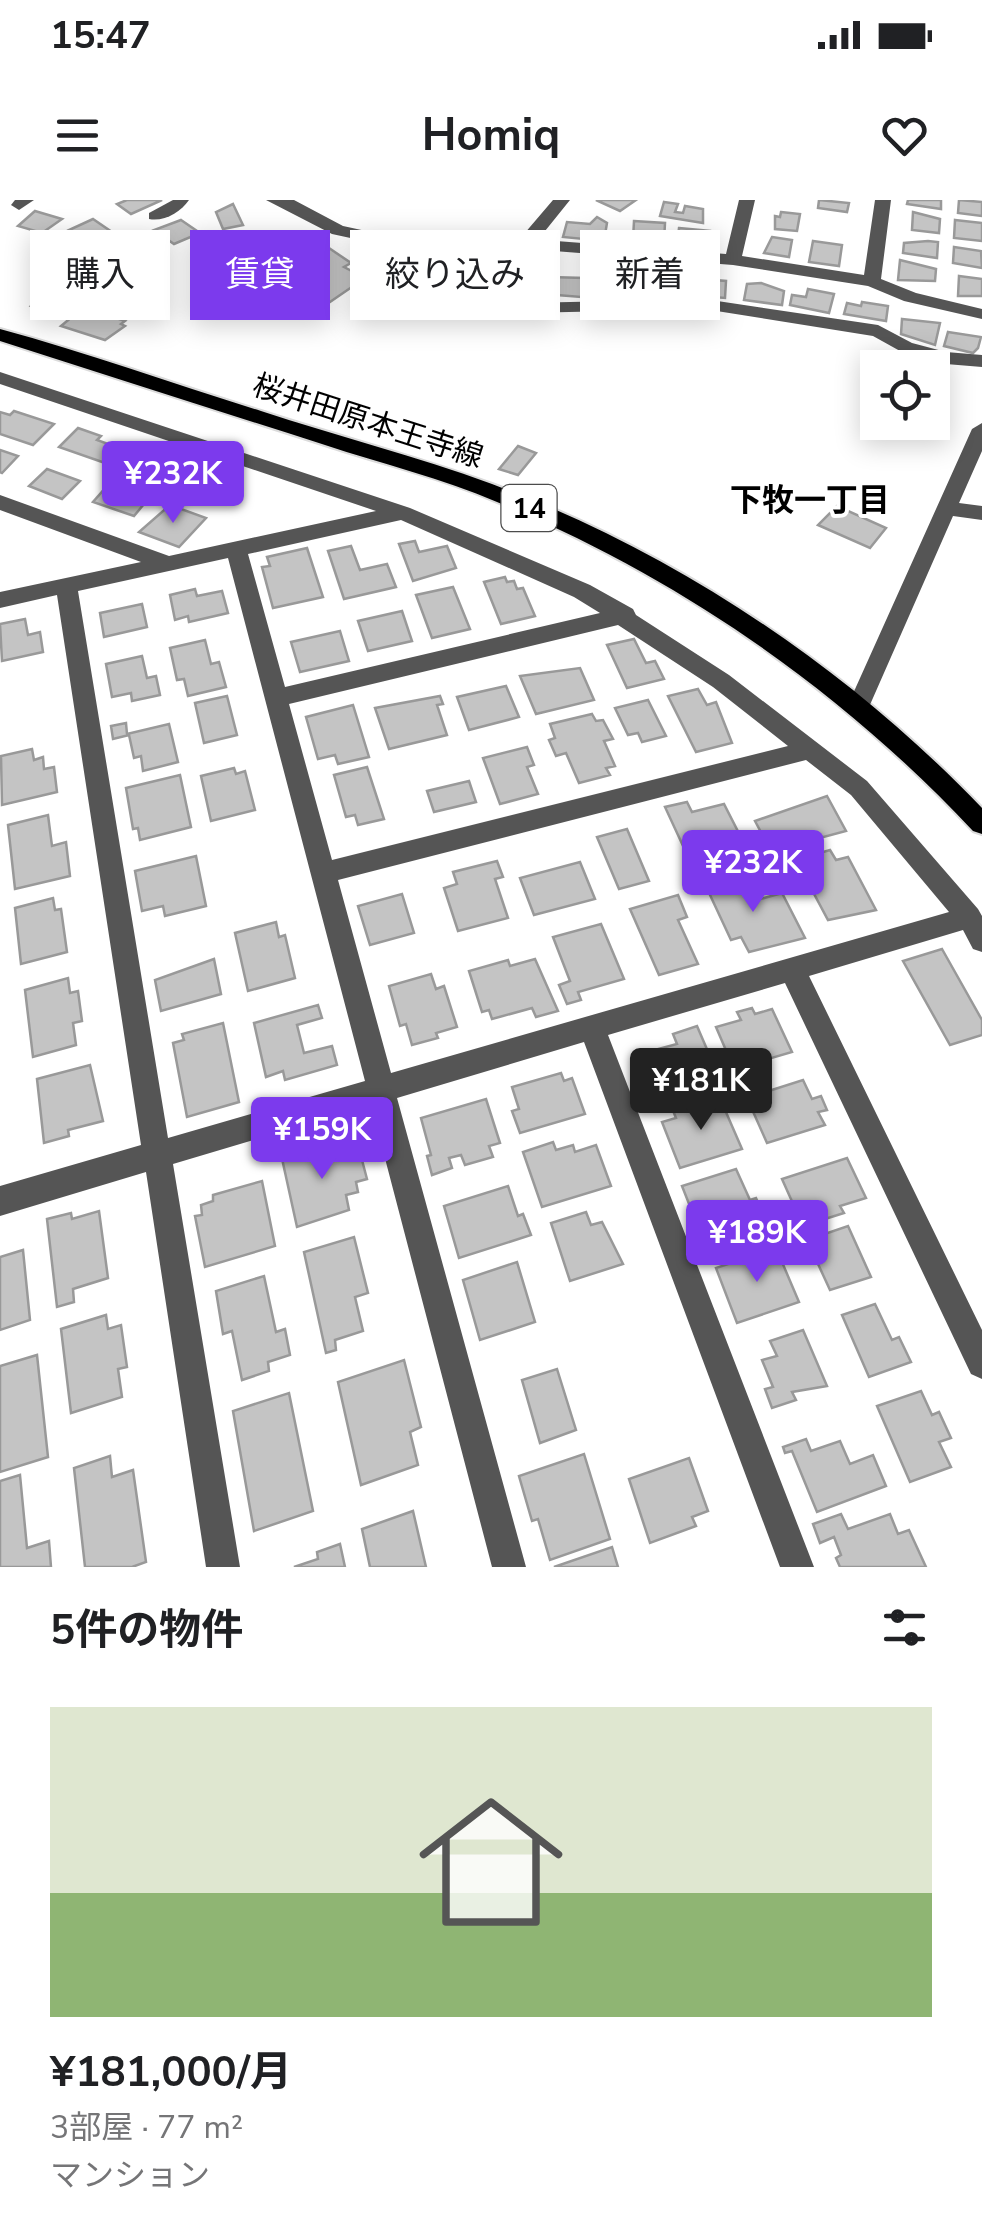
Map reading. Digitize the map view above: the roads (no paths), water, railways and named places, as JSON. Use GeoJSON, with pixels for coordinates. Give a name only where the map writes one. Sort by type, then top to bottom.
{"type":"FeatureCollection","features":[{"type":"Feature","properties":{"kind":"main road","name":"桜井田原本王寺線"},"geometry":{"type":"LineString","coordinates":[[0,335],[503,496],[622,550],[722,610],[858,706],[948,784],[982,824]]}},
{"type":"Feature","properties":{"kind":"street"},"geometry":{"type":"LineString","coordinates":[[155,216],[180,200]]}},
{"type":"Feature","properties":{"kind":"street"},"geometry":{"type":"LineString","coordinates":[[274,200],[284,201],[338,230],[397,243],[442,263],[462,285],[524,308],[634,303],[754,310],[878,331],[906,348],[982,362]]}},
{"type":"Feature","properties":{"kind":"street"},"geometry":{"type":"LineString","coordinates":[[562,200],[530,238],[554,246],[733,260],[872,281],[910,297],[982,314]]}},
{"type":"Feature","properties":{"kind":"street"},"geometry":{"type":"LineString","coordinates":[[733,260],[747,200]]}},
{"type":"Feature","properties":{"kind":"street"},"geometry":{"type":"LineString","coordinates":[[872,281],[883,200]]}},
{"type":"Feature","properties":{"kind":"street"},"geometry":{"type":"LineString","coordinates":[[0,378],[402,513],[523,562],[625,615],[859,788],[969,917],[982,941]]}},
{"type":"Feature","properties":{"kind":"street"},"geometry":{"type":"LineString","coordinates":[[858,706],[982,429]]}},
{"type":"Feature","properties":{"kind":"street"},"geometry":{"type":"LineString","coordinates":[[0,502],[169,564]]}},
{"type":"Feature","properties":{"kind":"street"},"geometry":{"type":"LineString","coordinates":[[947,508],[982,513]]}},
{"type":"Feature","properties":{"kind":"street"},"geometry":{"type":"LineString","coordinates":[[0,600],[402,513]]}},
{"type":"Feature","properties":{"kind":"street"},"geometry":{"type":"LineString","coordinates":[[237,551],[510,1567]]}},
{"type":"Feature","properties":{"kind":"street"},"geometry":{"type":"LineString","coordinates":[[66,585],[224,1567]]}},
{"type":"Feature","properties":{"kind":"street"},"geometry":{"type":"LineString","coordinates":[[276,698],[625,615]]}},
{"type":"Feature","properties":{"kind":"street"},"geometry":{"type":"LineString","coordinates":[[324,873],[811,749]]}},
{"type":"Feature","properties":{"kind":"street"},"geometry":{"type":"LineString","coordinates":[[0,1200],[969,917]]}},
{"type":"Feature","properties":{"kind":"street"},"geometry":{"type":"LineString","coordinates":[[792,970],[982,1363]]}},
{"type":"Feature","properties":{"kind":"street"},"geometry":{"type":"LineString","coordinates":[[592,1029],[798,1567]]}},
{"type":"Feature","properties":{"kind":"district","name":"下牧一丁目"},"geometry":{"type":"Point","coordinates":[810,500]}}]}
